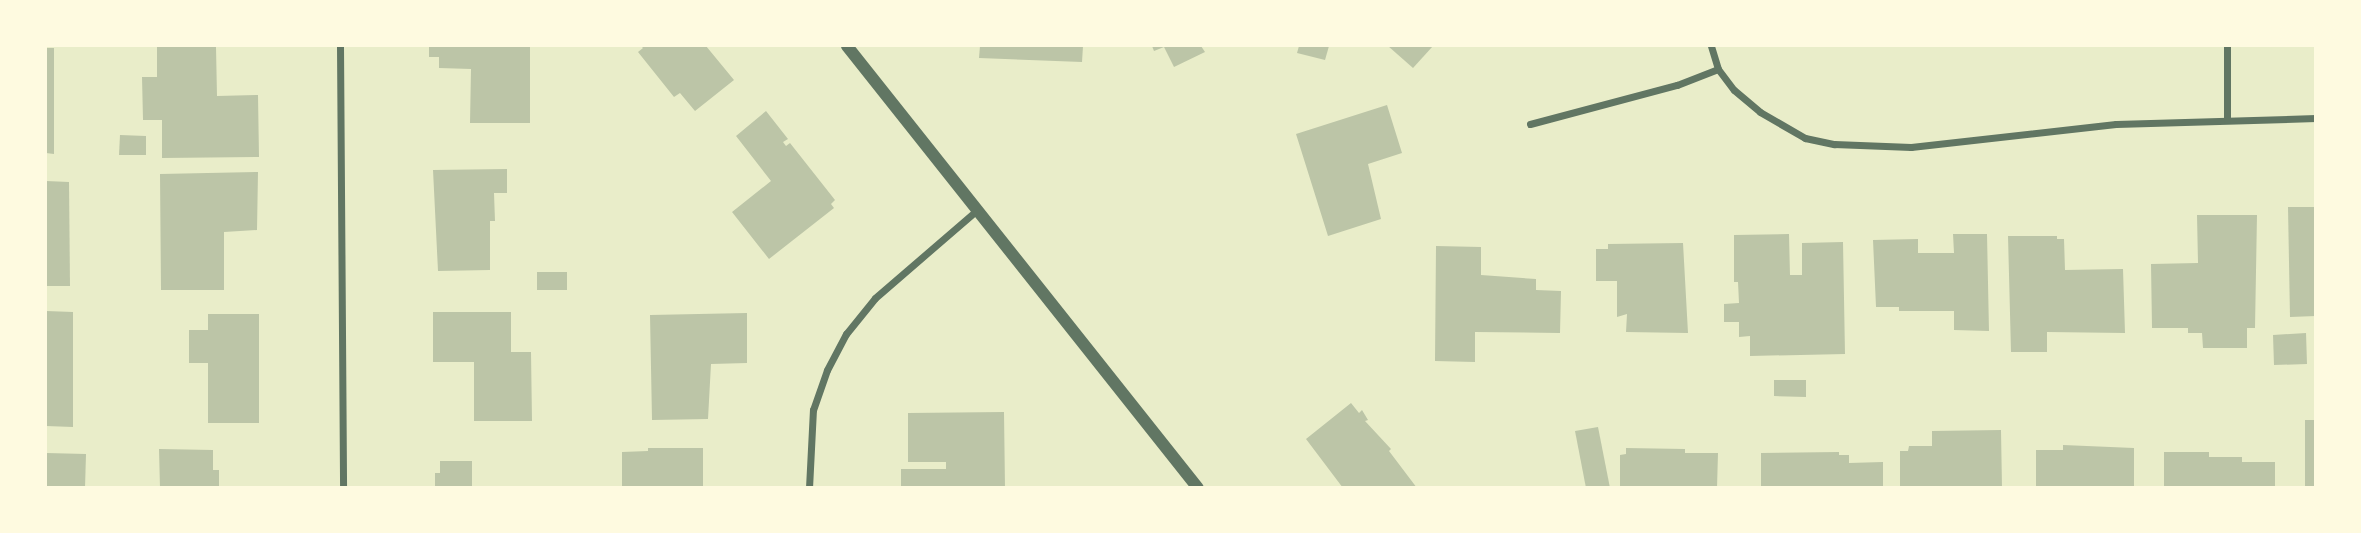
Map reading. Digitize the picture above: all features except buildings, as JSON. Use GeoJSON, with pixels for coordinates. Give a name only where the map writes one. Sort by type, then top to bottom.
{"type":"FeatureCollection","features":[{"type":"Feature","properties":{"kind":"street"},"geometry":{"type":"LineString","coordinates":[[340,46],[343,488]]}},
{"type":"Feature","properties":{"kind":"street"},"geometry":{"type":"LineString","coordinates":[[847,46],[1198,488]]}},
{"type":"Feature","properties":{"kind":"street"},"geometry":{"type":"LineString","coordinates":[[1712,46],[1718,69],[1734,90],[1780,127],[1805,138],[1834,144],[1910,147],[2116,124],[2315,118]]}},
{"type":"Feature","properties":{"kind":"street"},"geometry":{"type":"LineString","coordinates":[[2227,46],[2227,120]]}},
{"type":"Feature","properties":{"kind":"street"},"geometry":{"type":"LineString","coordinates":[[1530,124],[1677,85],[1718,69]]}},
{"type":"Feature","properties":{"kind":"street"},"geometry":{"type":"LineString","coordinates":[[809,488],[813,410],[827,370],[846,334],[875,298],[978,210]]}}]}
